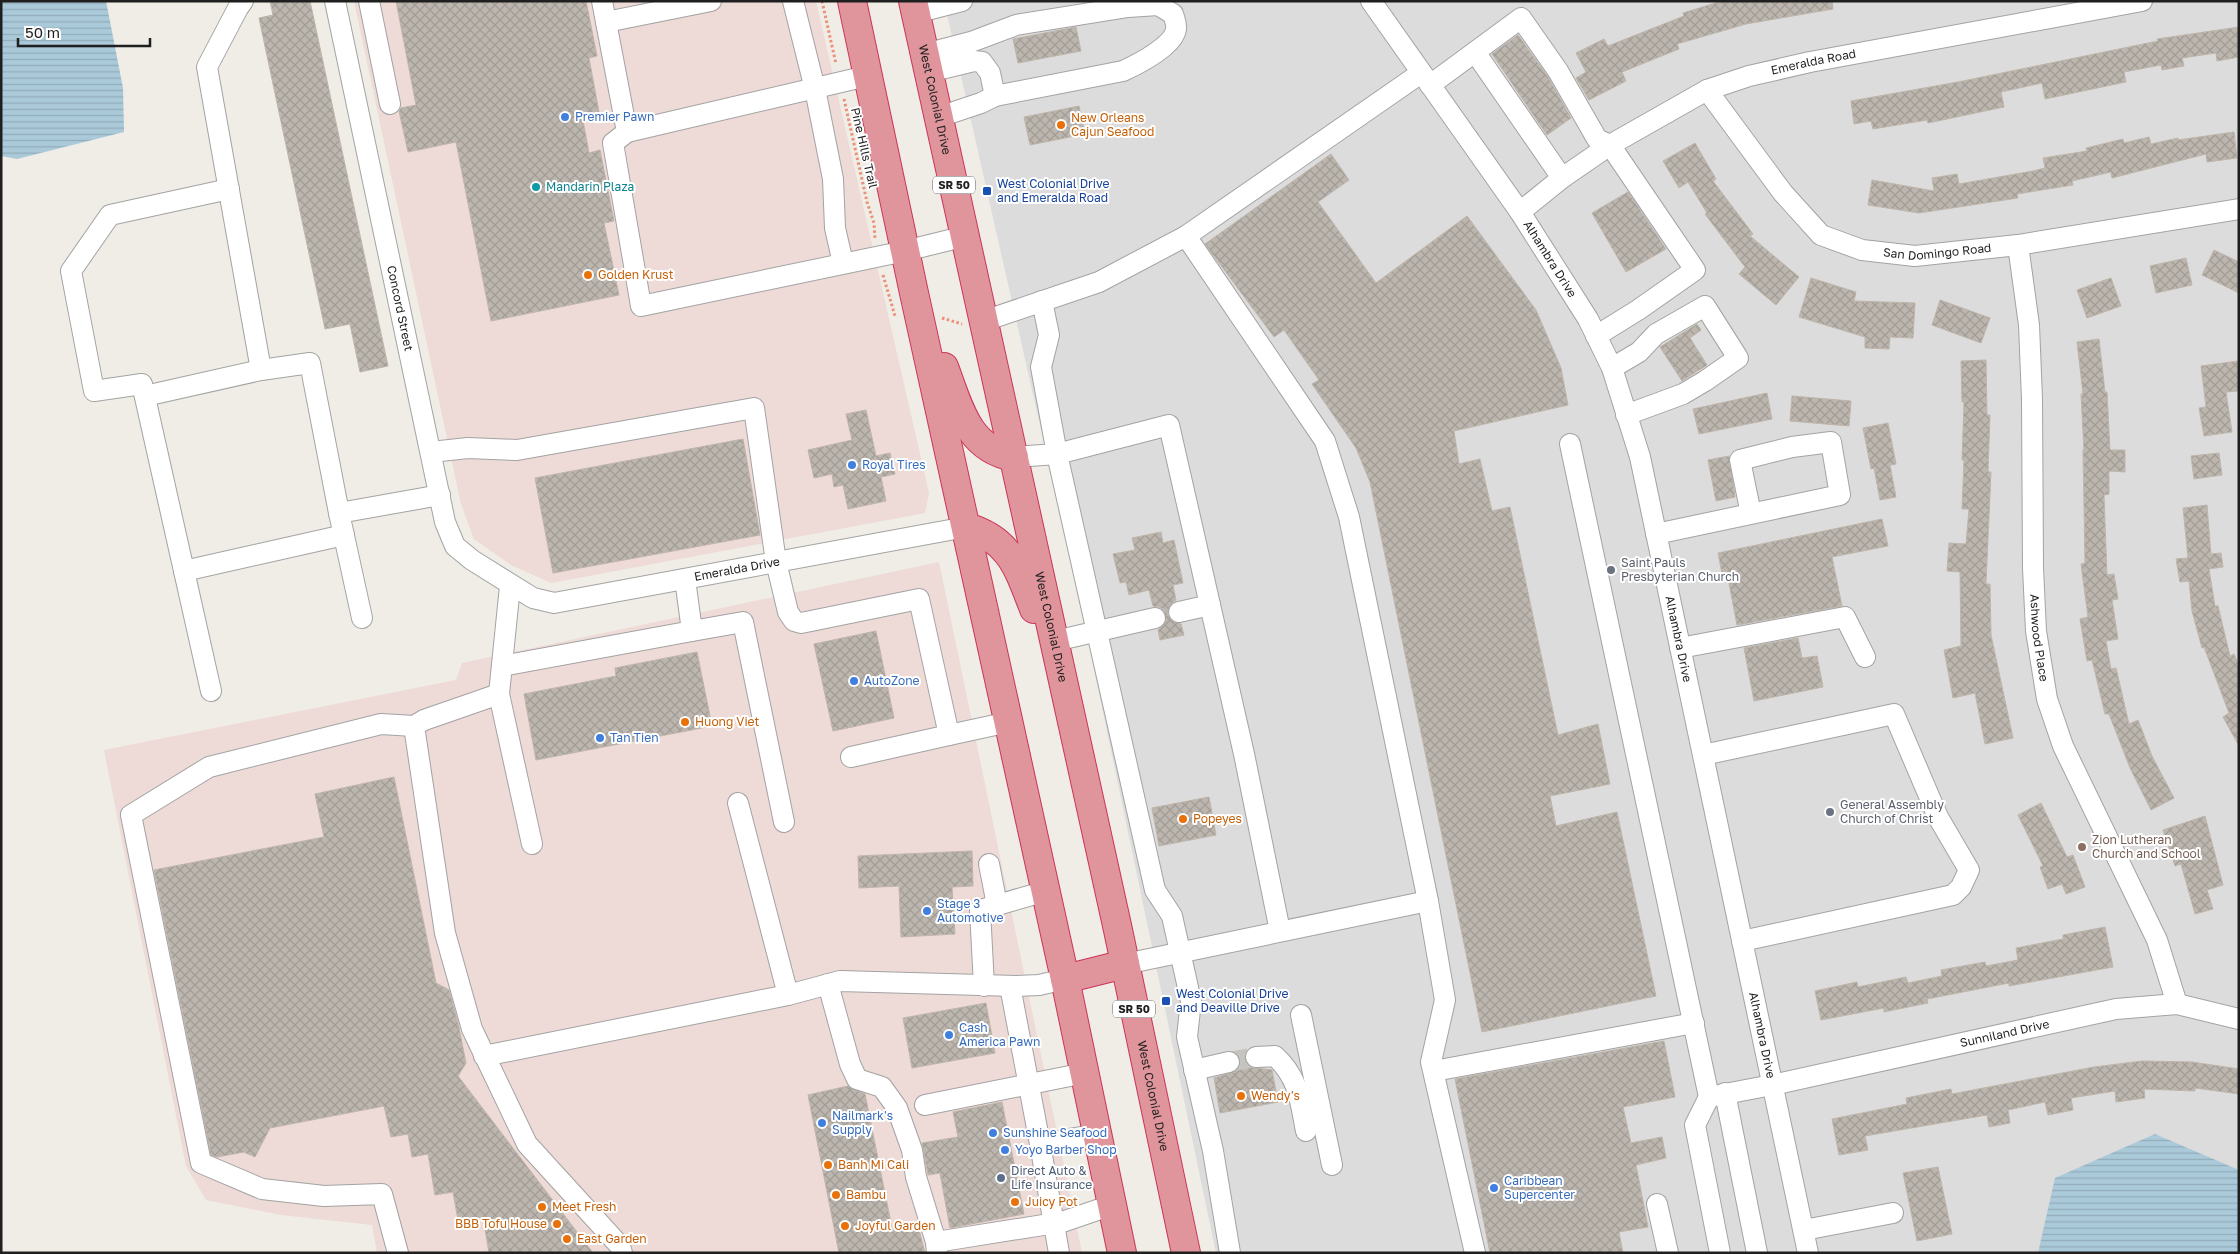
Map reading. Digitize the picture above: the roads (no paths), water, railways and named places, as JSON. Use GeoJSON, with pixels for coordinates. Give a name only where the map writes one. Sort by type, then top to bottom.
{"type":"FeatureCollection","features":[{"type":"Feature","properties":{"kind":"highway"},"geometry":{"type":"LineString","coordinates":[[852,1],[867,76],[900,300],[966,527],[1065,979],[1122,1253]]}},
{"type":"Feature","properties":{"kind":"highway","name":"West Colonial Drive"},"geometry":{"type":"LineString","coordinates":[[914,7],[966,236],[975,323],[1014,457],[1186,1253]]}},
{"type":"Feature","properties":{"kind":"highway"},"geometry":{"type":"LineString","coordinates":[[900,300],[968,426],[986,448],[1000,455],[1014,457]]}},
{"type":"Feature","properties":{"kind":"highway"},"geometry":{"type":"LineString","coordinates":[[966,527],[976,530],[998,542],[1016,563],[1065,690]]}},
{"type":"Feature","properties":{"kind":"highway"},"geometry":{"type":"LineString","coordinates":[[1065,979],[1125,964]]}},
{"type":"Feature","properties":{"kind":"street"},"geometry":{"type":"LineString","coordinates":[[243,1],[206,67],[261,370]]}},
{"type":"Feature","properties":{"kind":"street","name":"Concord Street"},"geometry":{"type":"LineString","coordinates":[[335,1],[446,522],[455,546],[510,586]]}},
{"type":"Feature","properties":{"kind":"street"},"geometry":{"type":"LineString","coordinates":[[369,1],[390,104]]}},
{"type":"Feature","properties":{"kind":"street"},"geometry":{"type":"LineString","coordinates":[[602,1],[627,132]]}},
{"type":"Feature","properties":{"kind":"street"},"geometry":{"type":"LineString","coordinates":[[606,22],[711,1]]}},
{"type":"Feature","properties":{"kind":"street"},"geometry":{"type":"LineString","coordinates":[[793,1],[815,89],[833,179],[835,228],[843,263]]}},
{"type":"Feature","properties":{"kind":"street"},"geometry":{"type":"LineString","coordinates":[[914,7],[962,1]]}},
{"type":"Feature","properties":{"kind":"street","name":"Alhambra Drive"},"geometry":{"type":"LineString","coordinates":[[1371,1],[1548,254],[1596,336],[1612,368],[1640,457],[1808,1253]]}},
{"type":"Feature","properties":{"kind":"street","name":"Emeralda Road"},"geometry":{"type":"LineString","coordinates":[[1520,212],[1562,178],[1610,145],[1707,90],[1749,76],[1810,62],[2142,1]]}},
{"type":"Feature","properties":{"kind":"street"},"geometry":{"type":"LineString","coordinates":[[927,63],[971,42],[1016,25],[1128,7],[1158,5],[1173,7],[1177,27],[1173,39],[1132,67],[1123,71],[995,96],[981,103],[939,117]]}},
{"type":"Feature","properties":{"kind":"street"},"geometry":{"type":"LineString","coordinates":[[975,323],[1099,282],[1186,236],[1426,79],[1475,52],[1522,18],[1558,71],[1597,139],[1610,145],[1695,270],[1638,310],[1596,336]]}},
{"type":"Feature","properties":{"kind":"street"},"geometry":{"type":"LineString","coordinates":[[1475,52],[1562,178]]}},
{"type":"Feature","properties":{"kind":"street"},"geometry":{"type":"LineString","coordinates":[[348,60],[381,53]]}},
{"type":"Feature","properties":{"kind":"street"},"geometry":{"type":"LineString","coordinates":[[927,63],[982,62],[990,73],[995,96]]}},
{"type":"Feature","properties":{"kind":"street"},"geometry":{"type":"LineString","coordinates":[[867,76],[627,132],[613,143],[641,306],[966,236]]}},
{"type":"Feature","properties":{"kind":"street","name":"San Domingo Road"},"geometry":{"type":"LineString","coordinates":[[1707,90],[1783,192],[1821,235],[1862,250],[1916,256],[2018,245],[2239,209]]}},
{"type":"Feature","properties":{"kind":"street"},"geometry":{"type":"LineString","coordinates":[[210,691],[142,384],[94,391],[71,272],[110,215],[229,189]]}},
{"type":"Feature","properties":{"kind":"street"},"geometry":{"type":"LineString","coordinates":[[1186,236],[1326,442],[1349,517],[1428,902],[1445,1000],[1431,1062],[1475,1253]]}},
{"type":"Feature","properties":{"kind":"street","name":"Ashwood Place"},"geometry":{"type":"LineString","coordinates":[[2018,245],[2029,325],[2032,399],[2033,568],[2036,631],[2047,699],[2063,746],[2157,940],[2177,1004]]}},
{"type":"Feature","properties":{"kind":"street"},"geometry":{"type":"LineString","coordinates":[[1042,301],[1049,335],[1041,367],[1057,454],[1098,631],[1154,890],[1172,916],[1191,1001],[1187,1037],[1212,1151],[1230,1253]]}},
{"type":"Feature","properties":{"kind":"street"},"geometry":{"type":"LineString","coordinates":[[1612,368],[1639,352],[1656,334],[1705,306],[1738,358],[1705,382],[1683,394],[1626,415]]}},
{"type":"Feature","properties":{"kind":"street"},"geometry":{"type":"LineString","coordinates":[[145,396],[261,370],[310,363],[339,513],[362,618]]}},
{"type":"Feature","properties":{"kind":"street"},"geometry":{"type":"LineString","coordinates":[[431,452],[468,448],[517,450],[754,408],[776,562],[788,612],[794,621],[801,623],[919,599],[949,735]]}},
{"type":"Feature","properties":{"kind":"street"},"geometry":{"type":"LineString","coordinates":[[1014,457],[1057,454],[1170,425],[1280,932]]}},
{"type":"Feature","properties":{"kind":"street"},"geometry":{"type":"LineString","coordinates":[[1656,534],[1751,514],[1840,495],[1831,442],[1792,447],[1740,460],[1751,514]]}},
{"type":"Feature","properties":{"kind":"street"},"geometry":{"type":"LineString","coordinates":[[1570,444],[1694,1023],[1717,1095],[1756,1253]]}},
{"type":"Feature","properties":{"kind":"street"},"geometry":{"type":"LineString","coordinates":[[339,513],[440,494]]}},
{"type":"Feature","properties":{"kind":"street","name":"Emeralda Drive"},"geometry":{"type":"LineString","coordinates":[[510,586],[533,598],[554,603],[966,527]]}},
{"type":"Feature","properties":{"kind":"street"},"geometry":{"type":"LineString","coordinates":[[184,571],[344,535]]}},
{"type":"Feature","properties":{"kind":"street"},"geometry":{"type":"LineString","coordinates":[[685,579],[692,631]]}},
{"type":"Feature","properties":{"kind":"street"},"geometry":{"type":"LineString","coordinates":[[510,586],[499,694],[532,844]]}},
{"type":"Feature","properties":{"kind":"street"},"geometry":{"type":"LineString","coordinates":[[1179,612],[1210,605]]}},
{"type":"Feature","properties":{"kind":"street"},"geometry":{"type":"LineString","coordinates":[[1054,641],[1155,618]]}},
{"type":"Feature","properties":{"kind":"street"},"geometry":{"type":"LineString","coordinates":[[1680,648],[1845,618],[1864,657]]}},
{"type":"Feature","properties":{"kind":"street"},"geometry":{"type":"LineString","coordinates":[[502,666],[743,622],[784,822]]}},
{"type":"Feature","properties":{"kind":"street"},"geometry":{"type":"LineString","coordinates":[[398,1253],[382,1194],[324,1196],[262,1189],[201,1163],[131,815],[209,767],[381,724],[414,726],[424,720],[499,694]]}},
{"type":"Feature","properties":{"kind":"street"},"geometry":{"type":"LineString","coordinates":[[1703,755],[1894,714],[1938,817],[1969,870],[1961,887],[1953,894],[1742,941]]}},
{"type":"Feature","properties":{"kind":"street"},"geometry":{"type":"LineString","coordinates":[[851,757],[1009,722]]}},
{"type":"Feature","properties":{"kind":"street"},"geometry":{"type":"LineString","coordinates":[[414,726],[445,933],[472,1029],[528,1144],[620,1246],[622,1253]]}},
{"type":"Feature","properties":{"kind":"street"},"geometry":{"type":"LineString","coordinates":[[738,803],[788,994]]}},
{"type":"Feature","properties":{"kind":"street"},"geometry":{"type":"LineString","coordinates":[[989,864],[997,905]]}},
{"type":"Feature","properties":{"kind":"street"},"geometry":{"type":"LineString","coordinates":[[984,986],[980,910],[1046,891]]}},
{"type":"Feature","properties":{"kind":"street"},"geometry":{"type":"LineString","coordinates":[[1125,964],[1428,902]]}},
{"type":"Feature","properties":{"kind":"street"},"geometry":{"type":"LineString","coordinates":[[484,1056],[788,994],[840,981],[1010,986],[1039,985],[1065,979]]}},
{"type":"Feature","properties":{"kind":"street"},"geometry":{"type":"LineString","coordinates":[[828,984],[850,1064],[857,1079],[882,1087],[897,1108],[912,1150],[916,1177],[936,1247],[1054,1223],[1112,1205]]}},
{"type":"Feature","properties":{"kind":"street"},"geometry":{"type":"LineString","coordinates":[[1010,986],[1059,1253]]}},
{"type":"Feature","properties":{"kind":"street","name":"Sunniland Drive"},"geometry":{"type":"LineString","coordinates":[[1717,1095],[1772,1085],[2116,1009],[2177,1004],[2239,1019]]}},
{"type":"Feature","properties":{"kind":"street"},"geometry":{"type":"LineString","coordinates":[[1301,1015],[1332,1165]]}},
{"type":"Feature","properties":{"kind":"street"},"geometry":{"type":"LineString","coordinates":[[1434,1071],[1694,1023]]}},
{"type":"Feature","properties":{"kind":"street"},"geometry":{"type":"LineString","coordinates":[[1256,1057],[1275,1056],[1287,1067],[1294,1079],[1306,1131]]}},
{"type":"Feature","properties":{"kind":"street"},"geometry":{"type":"LineString","coordinates":[[1194,1070],[1229,1062]]}},
{"type":"Feature","properties":{"kind":"street"},"geometry":{"type":"LineString","coordinates":[[926,1105],[1085,1073]]}},
{"type":"Feature","properties":{"kind":"street"},"geometry":{"type":"LineString","coordinates":[[1717,1095],[1695,1125],[1720,1253]]}},
{"type":"Feature","properties":{"kind":"street"},"geometry":{"type":"LineString","coordinates":[[1040,1144],[1098,1134]]}},
{"type":"Feature","properties":{"kind":"street"},"geometry":{"type":"LineString","coordinates":[[1657,1204],[1668,1253]]}},
{"type":"Feature","properties":{"kind":"street"},"geometry":{"type":"LineString","coordinates":[[1804,1230],[1893,1213]]}},
{"type":"Feature","properties":{"kind":"water"},"geometry":{"type":"Polygon","coordinates":[[[1,1],[106,1],[123,88],[124,132],[17,159],[1,156],[1,1]]]}},
{"type":"Feature","properties":{"kind":"water"},"geometry":{"type":"Polygon","coordinates":[[[2155,1134],[2239,1170],[2239,1253],[2038,1253],[2055,1178],[2155,1134]]]}},
{"type":"Feature","properties":{"kind":"tunnel"},"geometry":{"type":"LineString","coordinates":[[1229,1062],[1256,1057]]}},
{"type":"Feature","properties":{"kind":"place","name":"Premier Pawn"},"geometry":{"type":"Point","coordinates":[565,117]}},
{"type":"Feature","properties":{"kind":"place","name":"New Orleans Cajun Seafood"},"geometry":{"type":"Point","coordinates":[1061,125]}},
{"type":"Feature","properties":{"kind":"place","name":"Mandarin Plaza"},"geometry":{"type":"Point","coordinates":[536,187]}},
{"type":"Feature","properties":{"kind":"place","name":"West Colonial Drive and Emeralda Road"},"geometry":{"type":"Point","coordinates":[987,191]}},
{"type":"Feature","properties":{"kind":"place","name":"Golden Krust"},"geometry":{"type":"Point","coordinates":[588,275]}},
{"type":"Feature","properties":{"kind":"place","name":"Royal Tires"},"geometry":{"type":"Point","coordinates":[852,465]}},
{"type":"Feature","properties":{"kind":"place","name":"Saint Pauls Presbyterian Church"},"geometry":{"type":"Point","coordinates":[1611,570]}},
{"type":"Feature","properties":{"kind":"place","name":"AutoZone"},"geometry":{"type":"Point","coordinates":[854,681]}},
{"type":"Feature","properties":{"kind":"place","name":"Huong Viet"},"geometry":{"type":"Point","coordinates":[685,722]}},
{"type":"Feature","properties":{"kind":"place","name":"Tan Tien"},"geometry":{"type":"Point","coordinates":[600,738]}},
{"type":"Feature","properties":{"kind":"place","name":"General Assembly Church of Christ"},"geometry":{"type":"Point","coordinates":[1830,812]}},
{"type":"Feature","properties":{"kind":"place","name":"Popeyes"},"geometry":{"type":"Point","coordinates":[1183,819]}},
{"type":"Feature","properties":{"kind":"place","name":"Zion Lutheran Church and School"},"geometry":{"type":"Point","coordinates":[2082,847]}},
{"type":"Feature","properties":{"kind":"place","name":"Stage 3 Automotive"},"geometry":{"type":"Point","coordinates":[927,911]}},
{"type":"Feature","properties":{"kind":"place","name":"West Colonial Drive and Deaville Drive"},"geometry":{"type":"Point","coordinates":[1166,1001]}},
{"type":"Feature","properties":{"kind":"place","name":"Cash America Pawn"},"geometry":{"type":"Point","coordinates":[949,1035]}},
{"type":"Feature","properties":{"kind":"place","name":"Wendy's"},"geometry":{"type":"Point","coordinates":[1241,1096]}},
{"type":"Feature","properties":{"kind":"place","name":"Nailmark's Supply"},"geometry":{"type":"Point","coordinates":[822,1123]}},
{"type":"Feature","properties":{"kind":"place","name":"Sunshine Seafood"},"geometry":{"type":"Point","coordinates":[993,1133]}},
{"type":"Feature","properties":{"kind":"place","name":"Yoyo Barber Shop"},"geometry":{"type":"Point","coordinates":[1005,1150]}},
{"type":"Feature","properties":{"kind":"place","name":"Banh Mi Cali"},"geometry":{"type":"Point","coordinates":[828,1165]}},
{"type":"Feature","properties":{"kind":"place","name":"Direct Auto & Life Insurance"},"geometry":{"type":"Point","coordinates":[1001,1178]}},
{"type":"Feature","properties":{"kind":"place","name":"Caribbean Supercenter"},"geometry":{"type":"Point","coordinates":[1494,1188]}},
{"type":"Feature","properties":{"kind":"place","name":"Bambu"},"geometry":{"type":"Point","coordinates":[836,1195]}},
{"type":"Feature","properties":{"kind":"place","name":"Juicy Pot"},"geometry":{"type":"Point","coordinates":[1015,1202]}},
{"type":"Feature","properties":{"kind":"place","name":"Meet Fresh"},"geometry":{"type":"Point","coordinates":[542,1207]}},
{"type":"Feature","properties":{"kind":"place","name":"BBB Tofu House"},"geometry":{"type":"Point","coordinates":[557,1224]}},
{"type":"Feature","properties":{"kind":"place","name":"Joyful Garden"},"geometry":{"type":"Point","coordinates":[845,1226]}},
{"type":"Feature","properties":{"kind":"place","name":"East Garden"},"geometry":{"type":"Point","coordinates":[567,1239]}}]}
